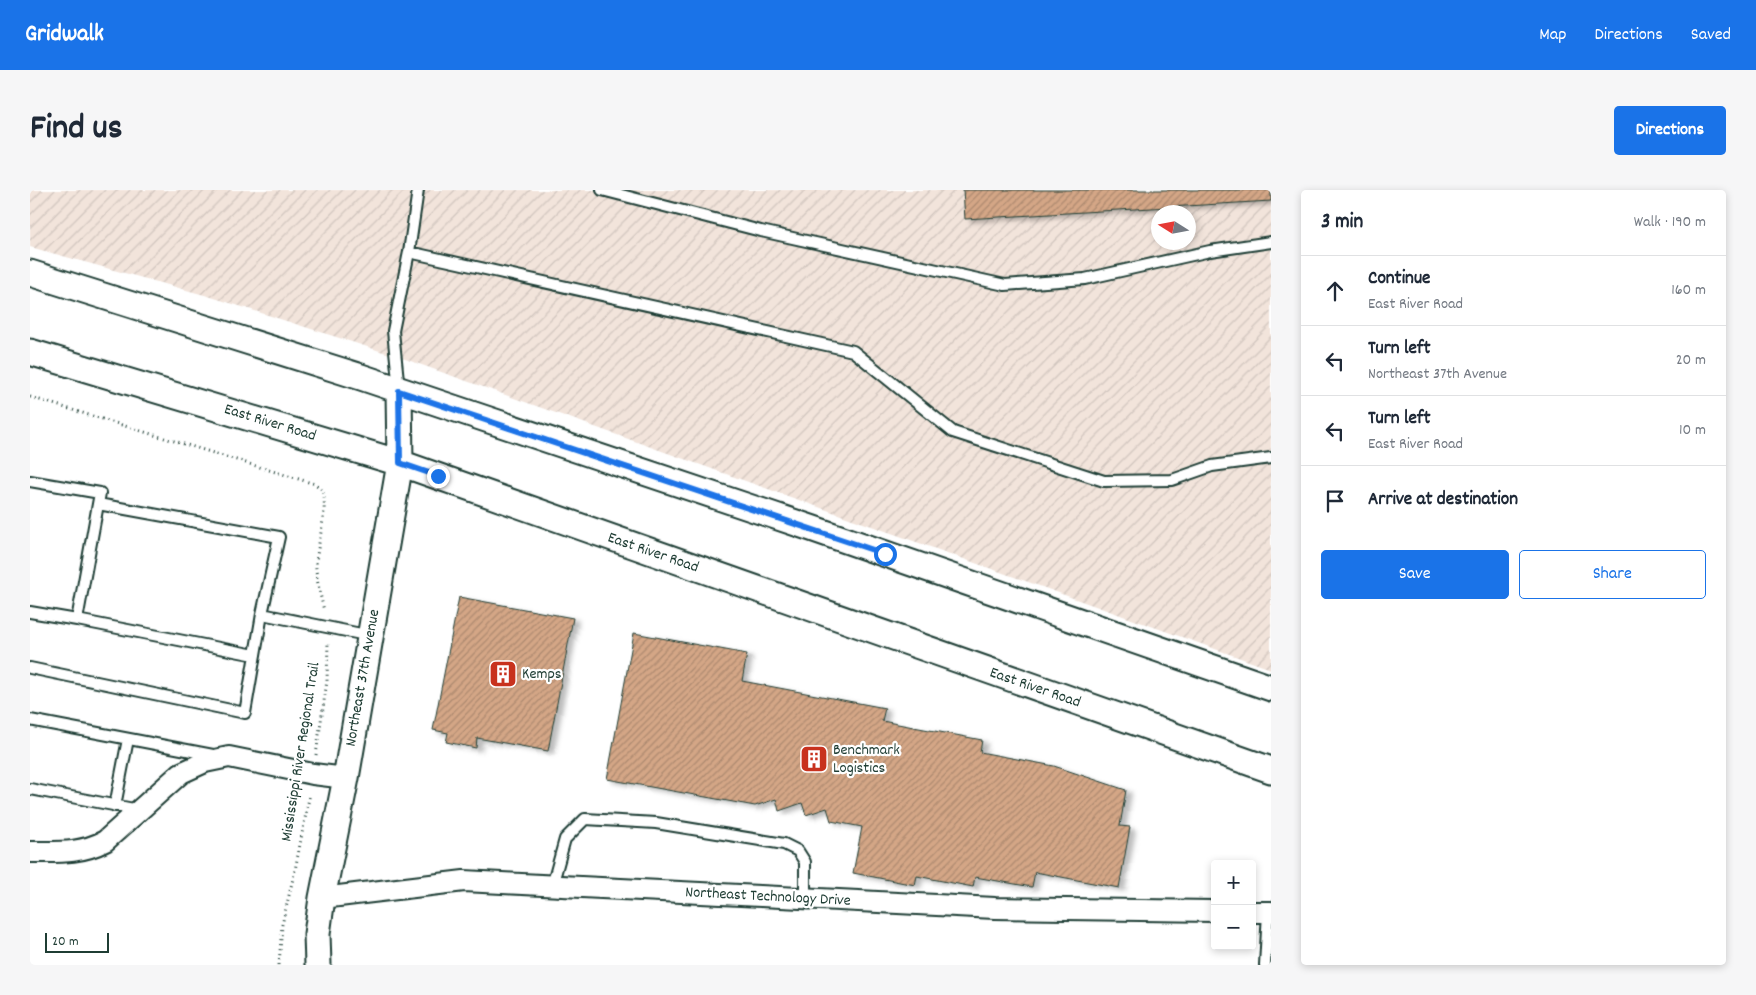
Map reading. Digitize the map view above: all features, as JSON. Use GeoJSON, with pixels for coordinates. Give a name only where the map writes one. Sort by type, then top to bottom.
{"type":"FeatureCollection","features":[{"type":"Feature","properties":{"kind":"street"},"geometry":{"type":"LineString","coordinates":[[30,274],[361,377],[811,528],[1271,688]]}},
{"type":"Feature","properties":{"kind":"street","name":"East River Road"},"geometry":{"type":"LineString","coordinates":[[30,352],[400,463],[1271,770]]}},
{"type":"Feature","properties":{"kind":"street","name":"Northeast 37th Avenue"},"geometry":{"type":"LineString","coordinates":[[318,965],[317,934],[322,898],[346,778],[400,463],[399,391]]}},
{"type":"Feature","properties":{"kind":"street"},"geometry":{"type":"LineString","coordinates":[[30,852],[78,852],[93,848],[105,841],[181,773],[205,762],[229,757],[313,774],[346,778]]}},
{"type":"Feature","properties":{"kind":"street","name":"Northeast Technology Drive"},"geometry":{"type":"LineString","coordinates":[[322,898],[464,881],[995,908],[1211,911]]}},
{"type":"Feature","properties":{"kind":"lane"},"geometry":{"type":"LineString","coordinates":[[399,391],[393,331],[409,252],[418,190]]}},
{"type":"Feature","properties":{"kind":"lane"},"geometry":{"type":"LineString","coordinates":[[602,190],[761,230],[1004,284],[1085,279],[1210,251],[1271,242]]}},
{"type":"Feature","properties":{"kind":"lane"},"geometry":{"type":"LineString","coordinates":[[409,252],[853,351],[953,432],[1104,481],[1172,480],[1212,466],[1271,458]]}},
{"type":"Feature","properties":{"kind":"lane"},"geometry":{"type":"LineString","coordinates":[[30,481],[100,493],[77,620]]}},
{"type":"Feature","properties":{"kind":"lane"},"geometry":{"type":"LineString","coordinates":[[30,668],[245,712],[262,614],[279,537],[98,504]]}},
{"type":"Feature","properties":{"kind":"lane"},"geometry":{"type":"LineString","coordinates":[[30,612],[255,654]]}},
{"type":"Feature","properties":{"kind":"lane"},"geometry":{"type":"LineString","coordinates":[[262,614],[371,636]]}},
{"type":"Feature","properties":{"kind":"lane"},"geometry":{"type":"LineString","coordinates":[[30,720],[229,757]]}},
{"type":"Feature","properties":{"kind":"lane"},"geometry":{"type":"LineString","coordinates":[[115,806],[128,739]]}},
{"type":"Feature","properties":{"kind":"lane"},"geometry":{"type":"LineString","coordinates":[[30,789],[139,810]]}},
{"type":"Feature","properties":{"kind":"lane"},"geometry":{"type":"LineString","coordinates":[[552,886],[566,838],[585,819],[656,823],[784,844],[798,851],[805,862],[805,898]]}},
{"type":"Feature","properties":{"kind":"lane"},"geometry":{"type":"LineString","coordinates":[[1264,912],[1264,965]]}},
{"type":"Feature","properties":{"kind":"path","name":"Mississippi River Regional Trail"},"geometry":{"type":"LineString","coordinates":[[30,397],[315,484],[321,489],[324,497],[316,568],[327,627],[329,654],[327,681],[313,774],[295,870],[282,925],[279,965]]}},
{"type":"Feature","properties":{"kind":"shaded area"},"geometry":{"type":"Polygon","coordinates":[[[30,190],[1271,190],[1271,669],[405,359],[208,296],[30,247],[30,190]]]}},
{"type":"Feature","properties":{"kind":"building"},"geometry":{"type":"Polygon","coordinates":[[[963,190],[1271,190],[1271,201],[1196,205],[1151,205],[1151,208],[965,219],[963,190]]]}},
{"type":"Feature","properties":{"kind":"building","name":"Kemps"},"geometry":{"type":"Polygon","coordinates":[[[459,597],[573,618],[548,751],[477,738],[476,748],[446,742],[448,733],[433,730],[459,597]]]}},
{"type":"Feature","properties":{"kind":"building","name":"Benchmark Logistics"},"geometry":{"type":"Polygon","coordinates":[[[634,633],[747,654],[742,681],[885,708],[882,721],[982,740],[980,752],[1054,766],[1126,790],[1120,826],[1130,827],[1119,888],[1035,872],[1032,887],[975,877],[973,887],[917,876],[915,885],[853,873],[862,827],[831,821],[827,808],[806,815],[802,803],[779,811],[776,799],[755,806],[607,779],[634,633]]]}},
{"type":"Feature","properties":{"kind":"place","name":"Kemps"},"geometry":{"type":"Point","coordinates":[503,674]}},
{"type":"Feature","properties":{"kind":"place","name":"Benchmark Logistics"},"geometry":{"type":"Point","coordinates":[814,759]}},
{"type":"Feature","properties":{"kind":"route"},"geometry":{"type":"LineString","coordinates":[[438,476],[400,463],[399,391],[885,554]]}}]}
